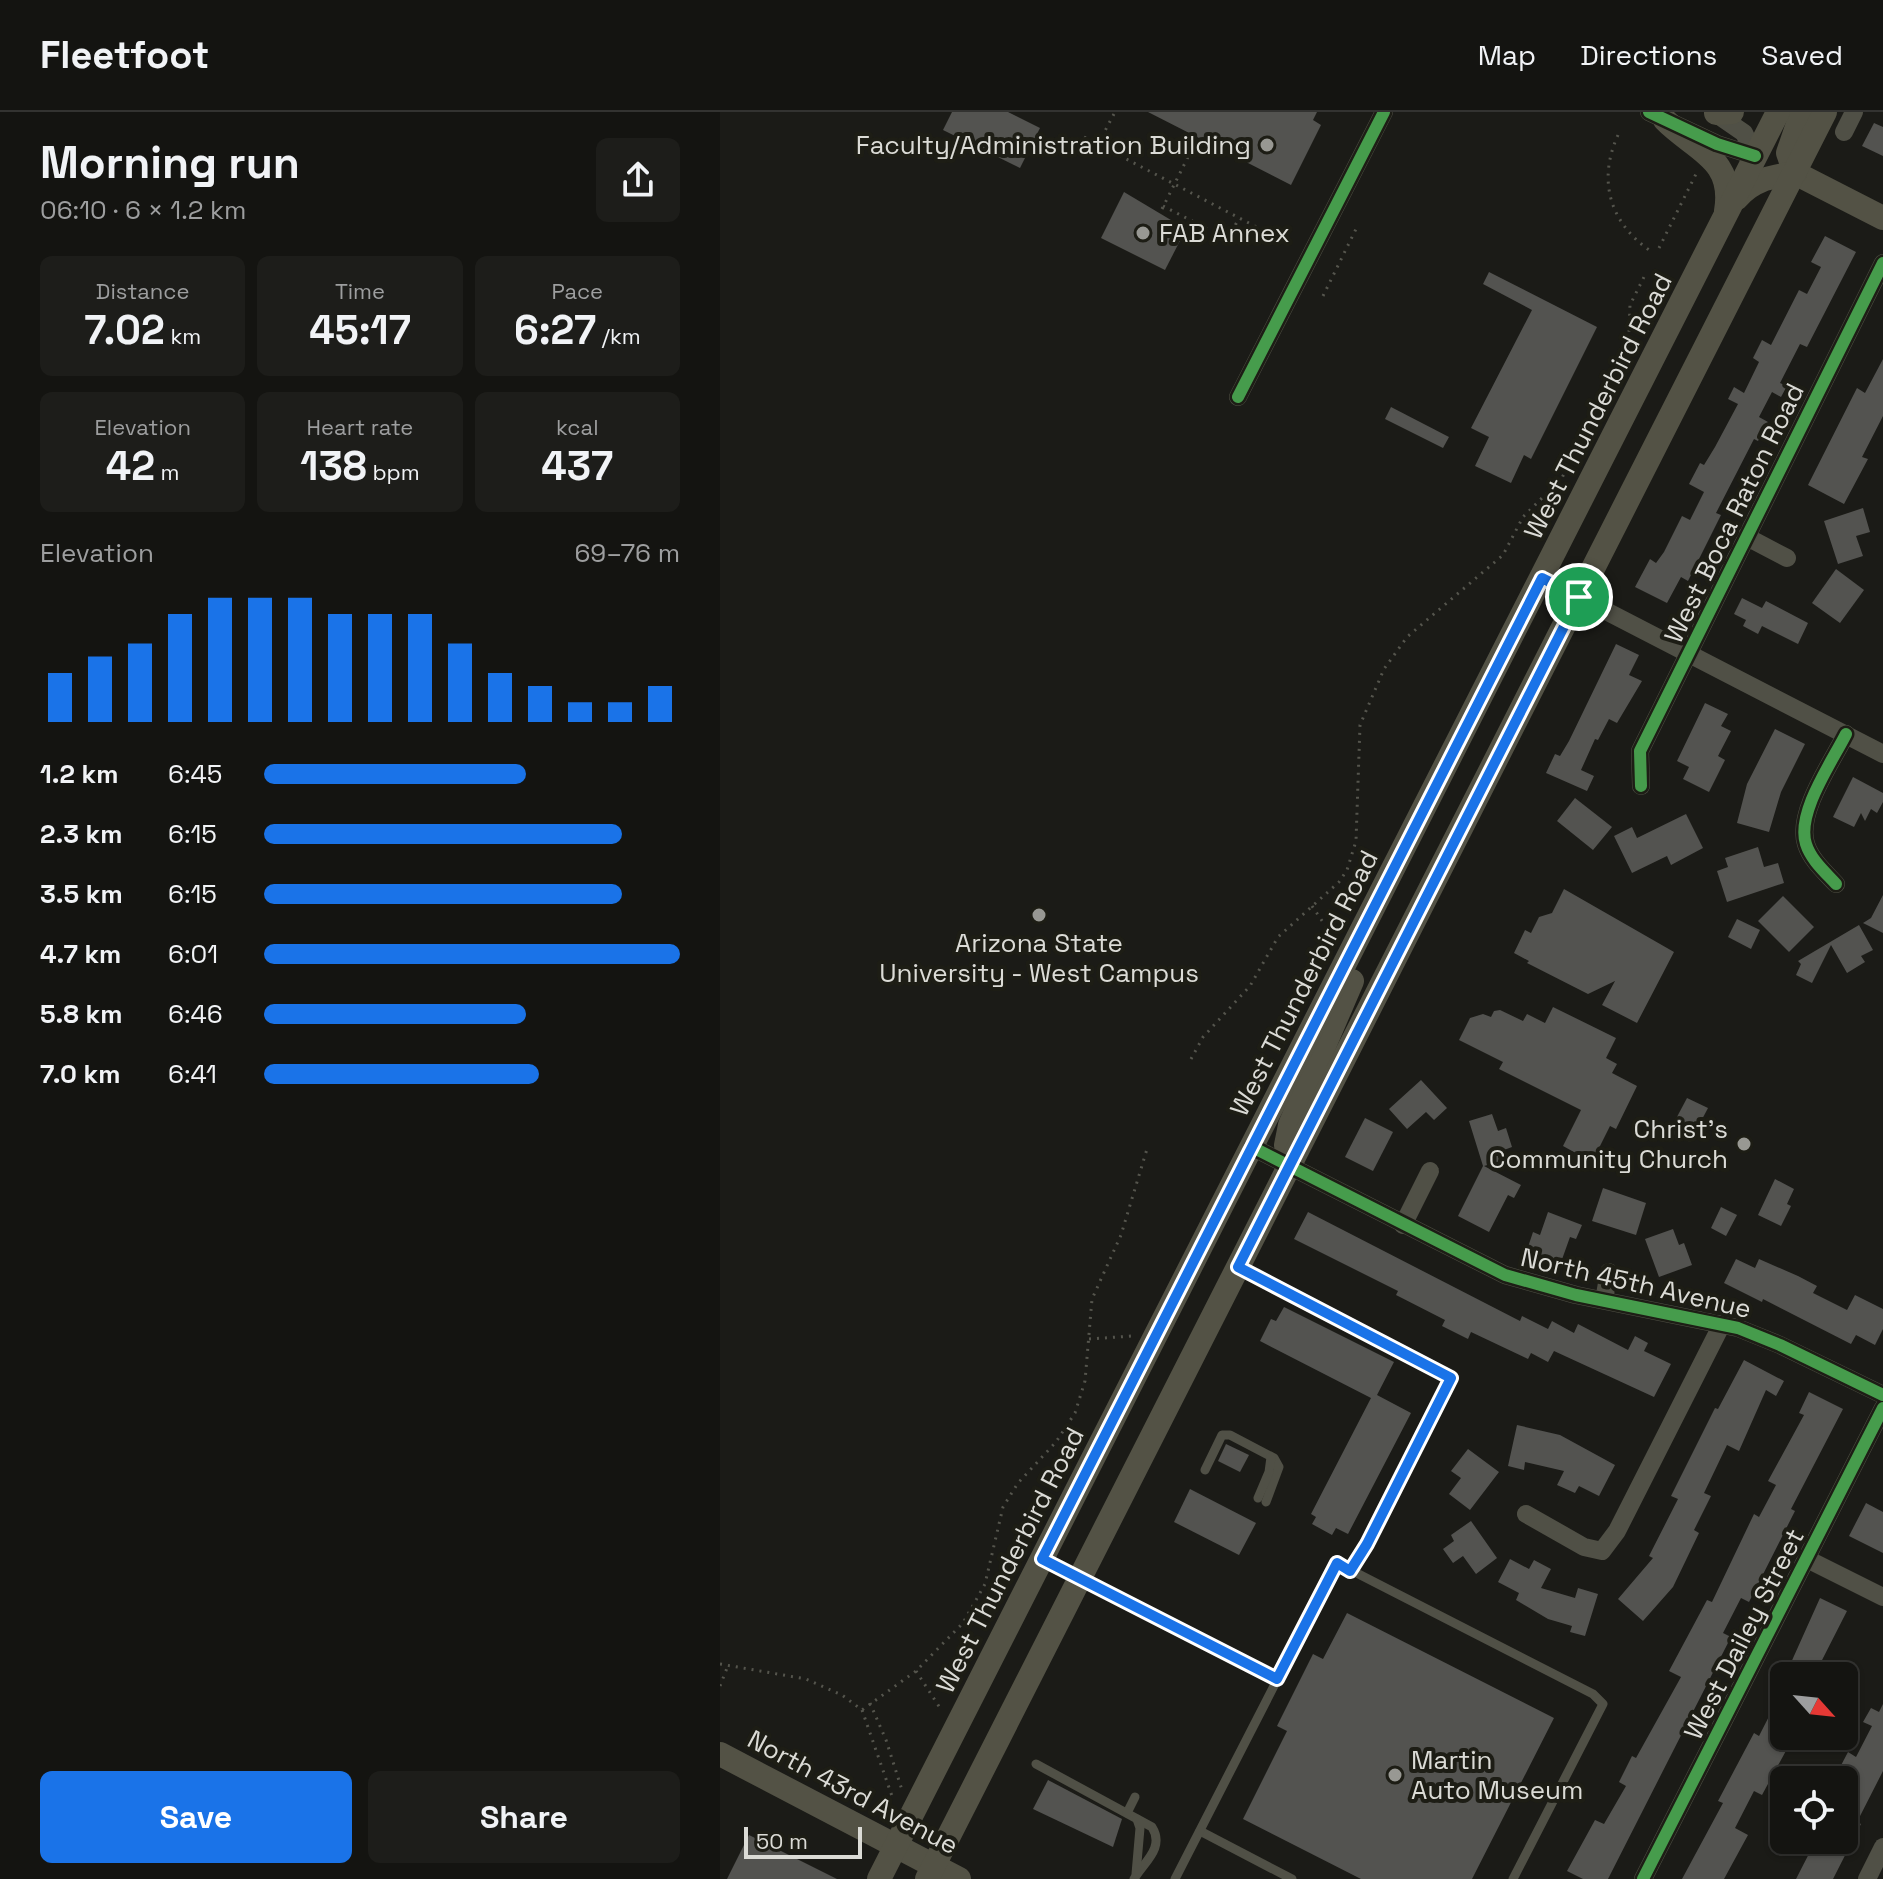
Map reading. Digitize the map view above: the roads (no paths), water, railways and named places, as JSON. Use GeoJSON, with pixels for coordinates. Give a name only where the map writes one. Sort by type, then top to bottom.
{"type":"FeatureCollection","features":[{"type":"Feature","properties":{"kind":"main road"},"geometry":{"type":"LineString","coordinates":[[1715,112],[1732,112]]}},
{"type":"Feature","properties":{"kind":"main road","name":"West Thunderbird Road"},"geometry":{"type":"LineString","coordinates":[[879,1879],[1728,211],[1760,167],[1778,112]]}},
{"type":"Feature","properties":{"kind":"main road"},"geometry":{"type":"LineString","coordinates":[[1797,158],[1802,112]]}},
{"type":"Feature","properties":{"kind":"main road"},"geometry":{"type":"LineString","coordinates":[[930,1872],[1768,225],[1797,158],[1825,112]]}},
{"type":"Feature","properties":{"kind":"main road"},"geometry":{"type":"LineString","coordinates":[[1657,116],[1680,136],[1706,151],[1720,168],[1728,197],[1728,211]]}},
{"type":"Feature","properties":{"kind":"main road"},"geometry":{"type":"LineString","coordinates":[[1768,225],[1769,203],[1760,167],[1797,158],[1883,218]]}},
{"type":"Feature","properties":{"kind":"main road"},"geometry":{"type":"LineString","coordinates":[[1290,1167],[1286,1145],[1290,1125],[1356,973],[1367,921]]}},
{"type":"Feature","properties":{"kind":"main road"},"geometry":{"type":"LineString","coordinates":[[1137,1373],[1174,1392]]}},
{"type":"Feature","properties":{"kind":"main road","name":"North 43rd Avenue"},"geometry":{"type":"LineString","coordinates":[[720,1754],[896,1846],[930,1872],[959,1879]]}},
{"type":"Feature","properties":{"kind":"street"},"geometry":{"type":"LineString","coordinates":[[1238,397],[1384,112]]}},
{"type":"Feature","properties":{"kind":"street"},"geometry":{"type":"LineString","coordinates":[[1715,112],[1744,133],[1760,167]]}},
{"type":"Feature","properties":{"kind":"street"},"geometry":{"type":"LineString","coordinates":[[1844,132],[1854,112]]}},
{"type":"Feature","properties":{"kind":"street"},"geometry":{"type":"LineString","coordinates":[[1657,116],[1760,167]]}},
{"type":"Feature","properties":{"kind":"street","name":"West Boca Raton Road"},"geometry":{"type":"LineString","coordinates":[[1641,786],[1640,751],[1883,263]]}},
{"type":"Feature","properties":{"kind":"street","name":"West Boca Raton Road"},"geometry":{"type":"LineString","coordinates":[[1745,536],[1787,558]]}},
{"type":"Feature","properties":{"kind":"street"},"geometry":{"type":"LineString","coordinates":[[1542,578],[1883,754]]}},
{"type":"Feature","properties":{"kind":"street"},"geometry":{"type":"LineString","coordinates":[[1836,884],[1813,858],[1803,828],[1846,734]]}},
{"type":"Feature","properties":{"kind":"street","name":"North 45th Avenue"},"geometry":{"type":"LineString","coordinates":[[1252,1147],[1505,1275],[1604,1300],[1722,1324],[1780,1345],[1883,1395]]}},
{"type":"Feature","properties":{"kind":"street"},"geometry":{"type":"LineString","coordinates":[[1403,1225],[1430,1171]]}},
{"type":"Feature","properties":{"kind":"street","name":"North 45th Avenue"},"geometry":{"type":"LineString","coordinates":[[1604,1300],[1609,1272]]}},
{"type":"Feature","properties":{"kind":"street"},"geometry":{"type":"LineString","coordinates":[[1526,1514],[1584,1547],[1602,1551],[1617,1531],[1722,1324]]}},
{"type":"Feature","properties":{"kind":"street","name":"West Dailey Street"},"geometry":{"type":"LineString","coordinates":[[1643,1879],[1883,1408]]}},
{"type":"Feature","properties":{"kind":"street"},"geometry":{"type":"LineString","coordinates":[[1807,1559],[1883,1597]]}},
{"type":"Feature","properties":{"kind":"street"},"geometry":{"type":"LineString","coordinates":[[1867,1879],[1883,1847]]}},
{"type":"Feature","properties":{"kind":"lane"},"geometry":{"type":"LineString","coordinates":[[1238,1267],[1451,1378],[1367,1544],[1350,1571]]}},
{"type":"Feature","properties":{"kind":"lane"},"geometry":{"type":"LineString","coordinates":[[1205,1470],[1225,1434],[1271,1457],[1279,1467],[1279,1476],[1262,1500]]}},
{"type":"Feature","properties":{"kind":"lane"},"geometry":{"type":"LineString","coordinates":[[1042,1559],[1277,1679]]}},
{"type":"Feature","properties":{"kind":"lane"},"geometry":{"type":"LineString","coordinates":[[1175,1879],[1337,1563],[1593,1694],[1603,1704],[1513,1879]]}},
{"type":"Feature","properties":{"kind":"lane"},"geometry":{"type":"LineString","coordinates":[[1036,1764],[1152,1827],[1157,1841],[1148,1861],[1135,1877]]}},
{"type":"Feature","properties":{"kind":"lane"},"geometry":{"type":"LineString","coordinates":[[1127,1813],[1135,1797]]}},
{"type":"Feature","properties":{"kind":"lane"},"geometry":{"type":"LineString","coordinates":[[1135,1877],[1140,1828],[1137,1819]]}},
{"type":"Feature","properties":{"kind":"lane"},"geometry":{"type":"LineString","coordinates":[[1200,1831],[1292,1879]]}},
{"type":"Feature","properties":{"kind":"place","name":"Faculty/Administration Building"},"geometry":{"type":"Point","coordinates":[1267,145]}},
{"type":"Feature","properties":{"kind":"place","name":"FAB Annex"},"geometry":{"type":"Point","coordinates":[1143,233]}},
{"type":"Feature","properties":{"kind":"place","name":"Arizona State University - West Campus"},"geometry":{"type":"Point","coordinates":[1039,915]}},
{"type":"Feature","properties":{"kind":"place","name":"Christ's Community Church"},"geometry":{"type":"Point","coordinates":[1744,1144]}},
{"type":"Feature","properties":{"kind":"place","name":"Martin Auto Museum"},"geometry":{"type":"Point","coordinates":[1395,1775]}}]}
